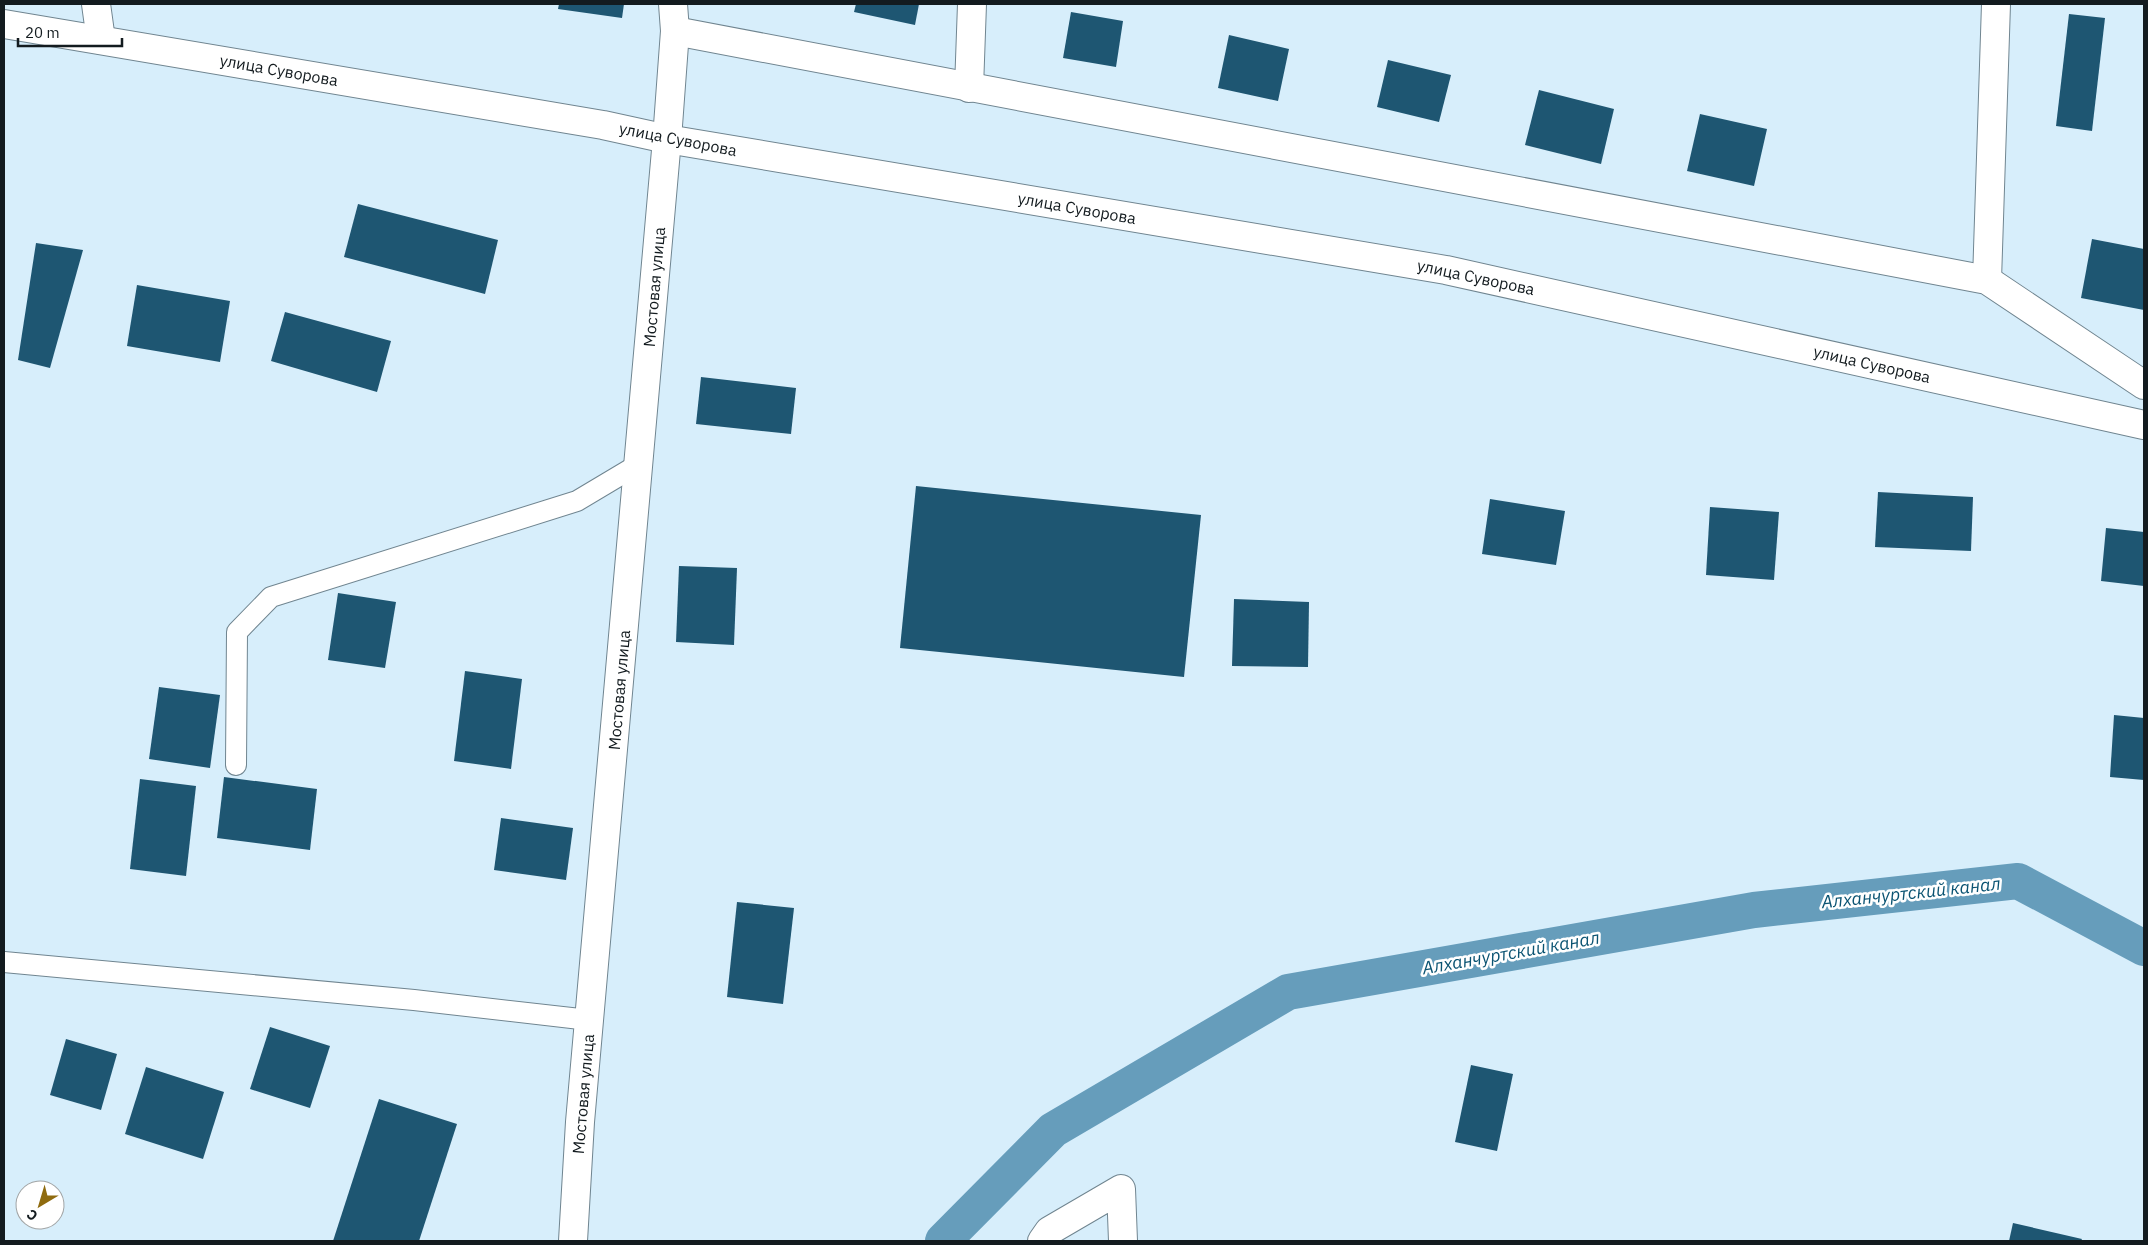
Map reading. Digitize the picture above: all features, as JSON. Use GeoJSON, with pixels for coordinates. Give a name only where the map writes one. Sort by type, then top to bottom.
{"type":"FeatureCollection","features":[{"type":"Feature","properties":{"kind":"street"},"geometry":{"type":"LineString","coordinates":[[96,4],[100,40]]}},
{"type":"Feature","properties":{"kind":"street","name":"Мостовая улица"},"geometry":{"type":"LineString","coordinates":[[573,1241],[590,1020],[667,139],[675,31],[673,4]]}},
{"type":"Feature","properties":{"kind":"street"},"geometry":{"type":"LineString","coordinates":[[969,88],[972,4]]}},
{"type":"Feature","properties":{"kind":"street"},"geometry":{"type":"LineString","coordinates":[[1987,280],[1996,4]]}},
{"type":"Feature","properties":{"kind":"street","name":"улица Суворова"},"geometry":{"type":"LineString","coordinates":[[4,24],[603,125],[667,139],[1446,270],[2144,425]]}},
{"type":"Feature","properties":{"kind":"street"},"geometry":{"type":"LineString","coordinates":[[675,31],[1987,280],[2144,385]]}},
{"type":"Feature","properties":{"kind":"street"},"geometry":{"type":"LineString","coordinates":[[1042,1241],[1050,1231],[1121,1189],[1122,1241]]}},
{"type":"Feature","properties":{"kind":"lane"},"geometry":{"type":"LineString","coordinates":[[236,765],[237,632],[271,597],[577,500],[639,464]]}},
{"type":"Feature","properties":{"kind":"lane"},"geometry":{"type":"LineString","coordinates":[[4,962],[404,999],[590,1020]]}},
{"type":"Feature","properties":{"kind":"building"},"geometry":{"type":"Polygon","coordinates":[[[559,4],[624,4],[622,18],[558,9],[559,4]]]}},
{"type":"Feature","properties":{"kind":"building"},"geometry":{"type":"Polygon","coordinates":[[[856,4],[919,4],[915,25],[854,12],[856,4]]]}},
{"type":"Feature","properties":{"kind":"building"},"geometry":{"type":"Polygon","coordinates":[[[1071,12],[1123,21],[1116,67],[1063,58],[1071,12]]]}},
{"type":"Feature","properties":{"kind":"building"},"geometry":{"type":"Polygon","coordinates":[[[2069,14],[2105,18],[2092,131],[2056,126],[2069,14]]]}},
{"type":"Feature","properties":{"kind":"building"},"geometry":{"type":"Polygon","coordinates":[[[1229,35],[1289,49],[1278,101],[1218,88],[1229,35]]]}},
{"type":"Feature","properties":{"kind":"building"},"geometry":{"type":"Polygon","coordinates":[[[1388,60],[1451,75],[1439,122],[1377,107],[1388,60]]]}},
{"type":"Feature","properties":{"kind":"building"},"geometry":{"type":"Polygon","coordinates":[[[1539,90],[1614,109],[1601,164],[1525,145],[1539,90]]]}},
{"type":"Feature","properties":{"kind":"building"},"geometry":{"type":"Polygon","coordinates":[[[1700,114],[1767,129],[1754,186],[1687,171],[1700,114]]]}},
{"type":"Feature","properties":{"kind":"building"},"geometry":{"type":"Polygon","coordinates":[[[358,204],[498,240],[485,294],[344,257],[358,204]]]}},
{"type":"Feature","properties":{"kind":"building"},"geometry":{"type":"Polygon","coordinates":[[[2092,239],[2144,249],[2144,310],[2081,298],[2092,239]]]}},
{"type":"Feature","properties":{"kind":"building"},"geometry":{"type":"Polygon","coordinates":[[[36,243],[83,250],[50,368],[18,360],[36,243]]]}},
{"type":"Feature","properties":{"kind":"building"},"geometry":{"type":"Polygon","coordinates":[[[137,285],[230,301],[220,362],[127,346],[137,285]]]}},
{"type":"Feature","properties":{"kind":"building"},"geometry":{"type":"Polygon","coordinates":[[[285,312],[391,341],[377,392],[271,361],[285,312]]]}},
{"type":"Feature","properties":{"kind":"building"},"geometry":{"type":"Polygon","coordinates":[[[701,377],[796,388],[791,434],[696,424],[701,377]]]}},
{"type":"Feature","properties":{"kind":"building"},"geometry":{"type":"Polygon","coordinates":[[[916,486],[1201,515],[1184,677],[900,648],[916,486]]]}},
{"type":"Feature","properties":{"kind":"building"},"geometry":{"type":"Polygon","coordinates":[[[1878,492],[1973,497],[1971,551],[1875,547],[1878,492]]]}},
{"type":"Feature","properties":{"kind":"building"},"geometry":{"type":"Polygon","coordinates":[[[1490,499],[1565,511],[1556,565],[1482,554],[1490,499]]]}},
{"type":"Feature","properties":{"kind":"building"},"geometry":{"type":"Polygon","coordinates":[[[1710,507],[1779,512],[1774,580],[1706,575],[1710,507]]]}},
{"type":"Feature","properties":{"kind":"building"},"geometry":{"type":"Polygon","coordinates":[[[2106,528],[2144,532],[2144,586],[2101,581],[2106,528]]]}},
{"type":"Feature","properties":{"kind":"building"},"geometry":{"type":"Polygon","coordinates":[[[679,566],[737,568],[734,645],[676,642],[679,566]]]}},
{"type":"Feature","properties":{"kind":"building"},"geometry":{"type":"Polygon","coordinates":[[[338,593],[396,602],[385,668],[328,660],[338,593]]]}},
{"type":"Feature","properties":{"kind":"building"},"geometry":{"type":"Polygon","coordinates":[[[1234,599],[1309,602],[1308,667],[1232,666],[1234,599]]]}},
{"type":"Feature","properties":{"kind":"building"},"geometry":{"type":"Polygon","coordinates":[[[465,671],[522,679],[511,769],[454,761],[465,671]]]}},
{"type":"Feature","properties":{"kind":"building"},"geometry":{"type":"Polygon","coordinates":[[[159,687],[220,695],[210,768],[149,759],[159,687]]]}},
{"type":"Feature","properties":{"kind":"building"},"geometry":{"type":"Polygon","coordinates":[[[2114,715],[2144,718],[2144,780],[2110,777],[2114,715]]]}},
{"type":"Feature","properties":{"kind":"building"},"geometry":{"type":"Polygon","coordinates":[[[224,777],[317,789],[310,850],[217,838],[224,777]]]}},
{"type":"Feature","properties":{"kind":"building"},"geometry":{"type":"Polygon","coordinates":[[[140,779],[196,786],[186,876],[130,869],[140,779]]]}},
{"type":"Feature","properties":{"kind":"building"},"geometry":{"type":"Polygon","coordinates":[[[501,818],[573,828],[566,880],[494,870],[501,818]]]}},
{"type":"Feature","properties":{"kind":"building"},"geometry":{"type":"Polygon","coordinates":[[[737,902],[794,908],[783,1004],[727,997],[737,902]]]}},
{"type":"Feature","properties":{"kind":"building"},"geometry":{"type":"Polygon","coordinates":[[[270,1027],[330,1046],[310,1108],[250,1089],[270,1027]]]}},
{"type":"Feature","properties":{"kind":"building"},"geometry":{"type":"Polygon","coordinates":[[[66,1039],[117,1054],[101,1110],[50,1095],[66,1039]]]}},
{"type":"Feature","properties":{"kind":"building"},"geometry":{"type":"Polygon","coordinates":[[[1471,1065],[1513,1074],[1497,1151],[1455,1142],[1471,1065]]]}},
{"type":"Feature","properties":{"kind":"building"},"geometry":{"type":"Polygon","coordinates":[[[146,1067],[224,1092],[203,1159],[125,1134],[146,1067]]]}},
{"type":"Feature","properties":{"kind":"building"},"geometry":{"type":"Polygon","coordinates":[[[379,1099],[457,1124],[419,1241],[333,1241],[379,1099]]]}},
{"type":"Feature","properties":{"kind":"building"},"geometry":{"type":"Polygon","coordinates":[[[2013,1223],[2082,1239],[2081,1241],[2009,1241],[2013,1223]]]}},
{"type":"Feature","properties":{"kind":"waterway","name":"Алханчуртский канал"},"geometry":{"type":"LineString","coordinates":[[943,1241],[1053,1130],[1288,992],[1754,910],[2018,881],[2144,948]]}}]}
